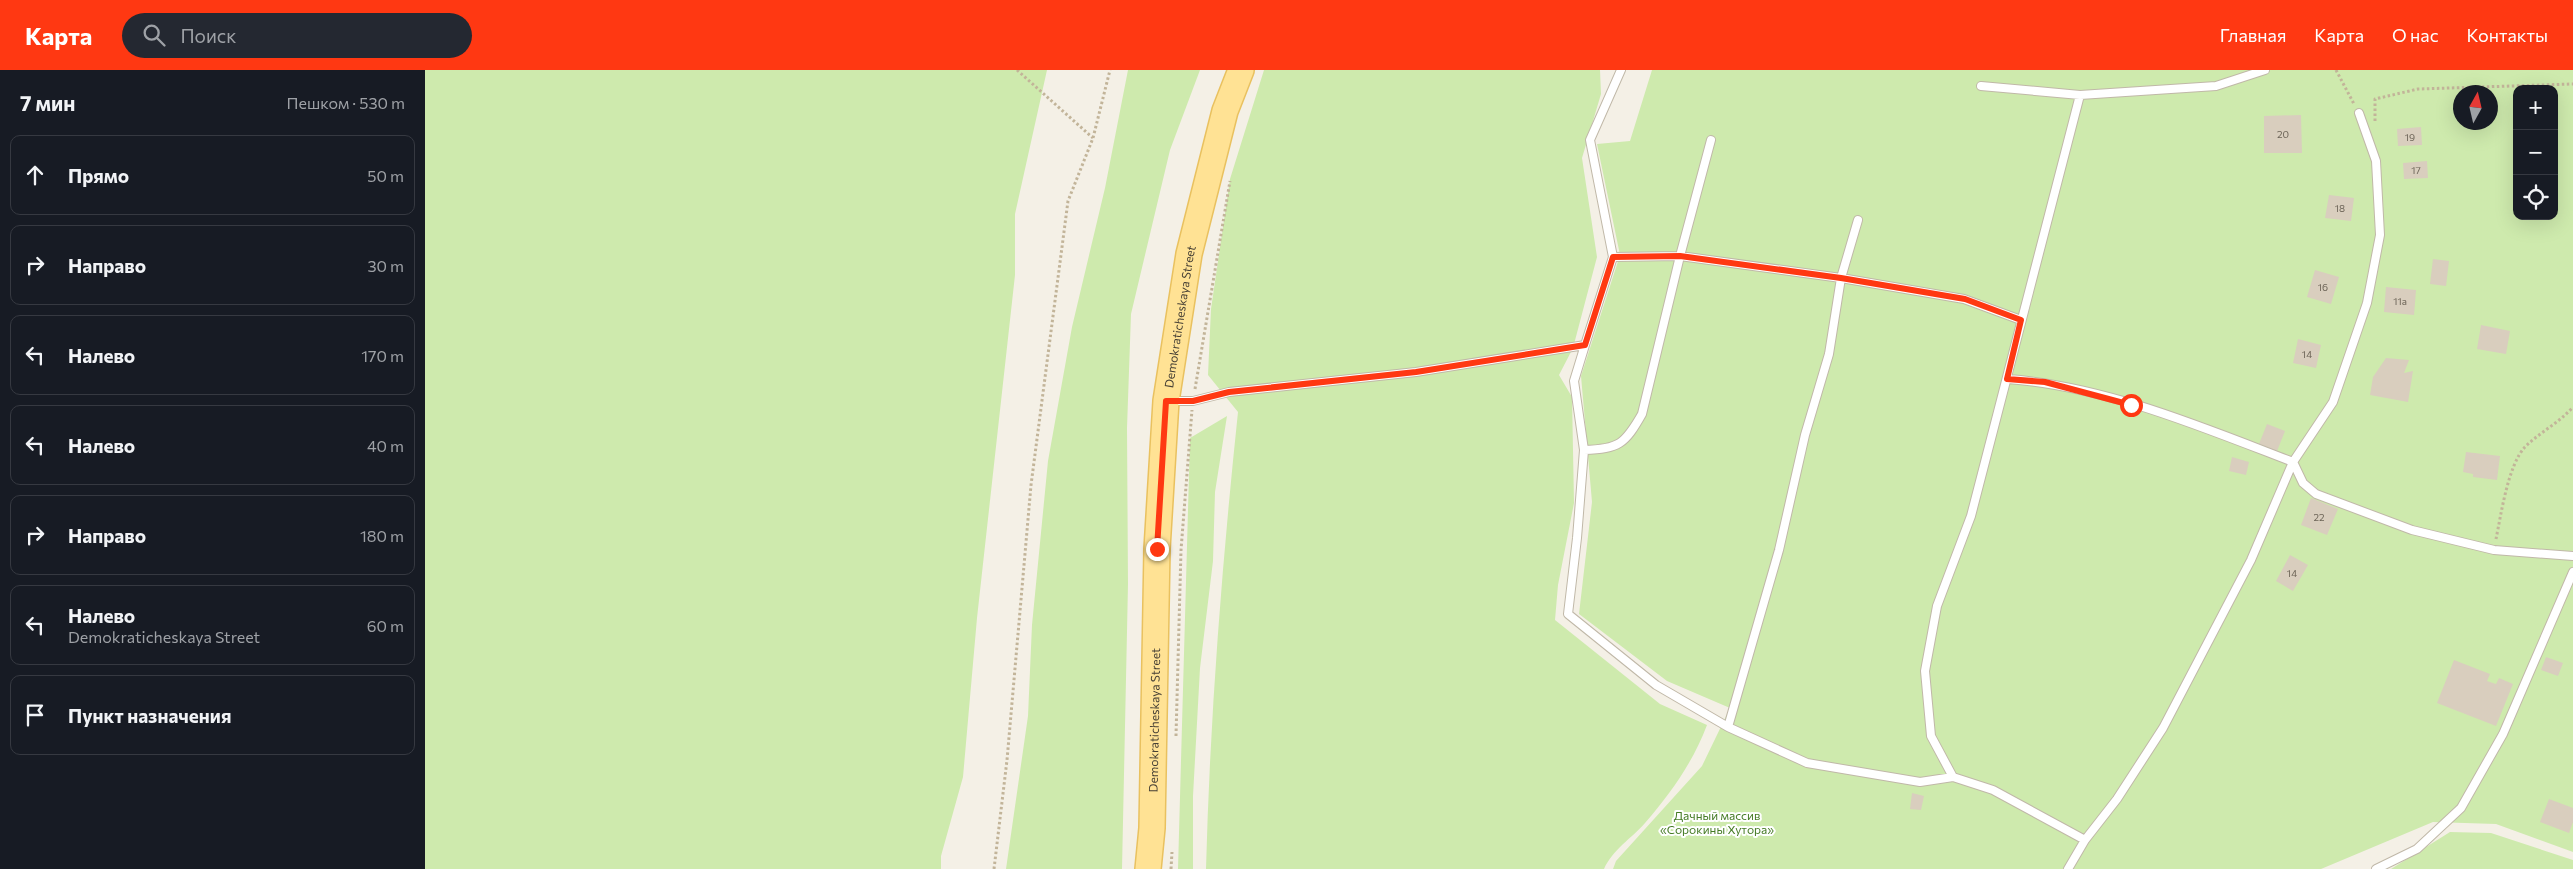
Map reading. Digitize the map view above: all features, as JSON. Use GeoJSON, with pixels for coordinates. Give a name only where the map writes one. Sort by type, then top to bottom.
{"type":"FeatureCollection","features":[{"type":"Feature","properties":{"kind":"main road","name":"Demokraticheskaya Street"},"geometry":{"type":"LineString","coordinates":[[1148,869],[1152,828],[1157,549],[1166,401],[1189,254],[1225,111],[1241,70]]}},
{"type":"Feature","properties":{"kind":"lane"},"geometry":{"type":"LineString","coordinates":[[1621,70],[1590,140],[1613,257],[1574,381],[1584,450],[1577,538],[1568,614],[1656,685],[1728,727],[1807,763],[1920,782],[1953,777],[1993,790],[2085,840]]}},
{"type":"Feature","properties":{"kind":"lane"},"geometry":{"type":"LineString","coordinates":[[1981,86],[2080,95],[2216,86],[2265,70]]}},
{"type":"Feature","properties":{"kind":"lane"},"geometry":{"type":"LineString","coordinates":[[1953,777],[1931,736],[1925,671],[1937,606],[1971,516],[2080,95]]}},
{"type":"Feature","properties":{"kind":"lane"},"geometry":{"type":"LineString","coordinates":[[2068,869],[2085,840],[2117,798],[2163,728],[2251,560],[2293,462],[2333,402],[2367,303],[2380,235],[2376,161],[2359,113]]}},
{"type":"Feature","properties":{"kind":"lane"},"geometry":{"type":"LineString","coordinates":[[1584,450],[1609,450],[1629,437],[1642,414],[1680,256],[1711,140]]}},
{"type":"Feature","properties":{"kind":"lane"},"geometry":{"type":"LineString","coordinates":[[1728,727],[1779,550],[1805,435],[1829,354],[1841,278],[1858,220]]}},
{"type":"Feature","properties":{"kind":"lane"},"geometry":{"type":"LineString","coordinates":[[1613,257],[1680,256],[1841,278],[1965,299],[2021,320]]}},
{"type":"Feature","properties":{"kind":"lane"},"geometry":{"type":"LineString","coordinates":[[1166,401],[1193,401],[1229,392],[1416,372],[1585,345]]}},
{"type":"Feature","properties":{"kind":"lane"},"geometry":{"type":"LineString","coordinates":[[2007,379],[2045,382],[2131,405],[2228,437],[2293,462],[2303,483],[2316,494],[2412,530],[2494,550],[2573,556]]}},
{"type":"Feature","properties":{"kind":"lane"},"geometry":{"type":"LineString","coordinates":[[2377,869],[2417,849],[2461,808],[2503,734],[2573,572]]}},
{"type":"Feature","properties":{"kind":"path"},"geometry":{"type":"LineString","coordinates":[[1017,70],[1093,138]]}},
{"type":"Feature","properties":{"kind":"path"},"geometry":{"type":"LineString","coordinates":[[994,869],[1007,760],[1031,486],[1068,201],[1093,138],[1110,70]]}},
{"type":"Feature","properties":{"kind":"path"},"geometry":{"type":"LineString","coordinates":[[2336,70],[2359,113]]}},
{"type":"Feature","properties":{"kind":"path"},"geometry":{"type":"LineString","coordinates":[[2375,126],[2375,99],[2417,89],[2573,84]]}},
{"type":"Feature","properties":{"kind":"path"},"geometry":{"type":"LineString","coordinates":[[1175,745],[1181,550],[1193,401],[1230,179]]}},
{"type":"Feature","properties":{"kind":"path"},"geometry":{"type":"LineString","coordinates":[[2494,550],[2509,480],[2524,448],[2563,418],[2573,407]]}},
{"type":"Feature","properties":{"kind":"path"},"geometry":{"type":"LineString","coordinates":[[1171,869],[1172,850]]}},
{"type":"Feature","properties":{"kind":"green space"},"geometry":{"type":"Polygon","coordinates":[[[425,70],[1047,70],[1015,214],[1015,275],[977,618],[963,777],[941,856],[941,869],[425,869],[425,70]]]}},
{"type":"Feature","properties":{"kind":"green space"},"geometry":{"type":"Polygon","coordinates":[[[1128,70],[1200,70],[1170,150],[1131,314],[1127,428],[1128,584],[1122,869],[1006,869],[1028,716],[1032,625],[1048,461],[1072,327],[1105,188],[1128,70]]]}},
{"type":"Feature","properties":{"kind":"green space"},"geometry":{"type":"Polygon","coordinates":[[[1264,70],[1600,70],[1601,94],[1582,158],[1597,257],[1573,348],[1559,375],[1572,397],[1574,503],[1558,585],[1555,620],[1660,704],[1707,725],[1695,752],[1672,789],[1640,829],[1612,856],[1604,869],[1206,869],[1210,754],[1217,640],[1238,412],[1208,375],[1211,309],[1230,179],[1264,70]]]}},
{"type":"Feature","properties":{"kind":"green space","name":"Дачный массив «Сорокины Хутора»"},"geometry":{"type":"Polygon","coordinates":[[[1652,70],[2573,70],[2573,852],[2496,824],[2433,822],[2321,869],[1613,869],[1616,861],[1702,766],[1730,708],[1667,681],[1579,614],[1592,502],[1581,376],[1620,255],[1597,144],[1630,141],[1652,70]]]}},
{"type":"Feature","properties":{"kind":"green space"},"geometry":{"type":"Polygon","coordinates":[[[1227,416],[1215,492],[1213,561],[1200,668],[1193,796],[1193,869],[1178,869],[1190,438],[1227,416]]]}},
{"type":"Feature","properties":{"kind":"green space"},"geometry":{"type":"Polygon","coordinates":[[[2450,832],[2491,833],[2573,860],[2573,869],[2391,869],[2450,832]]]}},
{"type":"Feature","properties":{"kind":"building"},"geometry":{"type":"Polygon","coordinates":[[[2301,115],[2302,153],[2264,153],[2264,116],[2301,115]]]}},
{"type":"Feature","properties":{"kind":"building"},"geometry":{"type":"Polygon","coordinates":[[[2421,127],[2422,145],[2398,146],[2397,129],[2421,127]]]}},
{"type":"Feature","properties":{"kind":"building"},"geometry":{"type":"Polygon","coordinates":[[[2427,161],[2428,178],[2404,179],[2403,163],[2427,161]]]}},
{"type":"Feature","properties":{"kind":"building"},"geometry":{"type":"Polygon","coordinates":[[[2329,195],[2354,198],[2351,221],[2325,218],[2329,195]]]}},
{"type":"Feature","properties":{"kind":"building"},"geometry":{"type":"Polygon","coordinates":[[[2433,259],[2449,261],[2446,286],[2430,284],[2433,259]]]}},
{"type":"Feature","properties":{"kind":"building"},"geometry":{"type":"Polygon","coordinates":[[[2315,270],[2339,277],[2331,304],[2307,297],[2315,270]]]}},
{"type":"Feature","properties":{"kind":"building"},"geometry":{"type":"Polygon","coordinates":[[[2386,287],[2416,290],[2414,315],[2384,312],[2386,287]]]}},
{"type":"Feature","properties":{"kind":"building"},"geometry":{"type":"Polygon","coordinates":[[[2481,325],[2510,331],[2506,354],[2477,349],[2481,325]]]}},
{"type":"Feature","properties":{"kind":"building"},"geometry":{"type":"Polygon","coordinates":[[[2298,339],[2321,345],[2316,368],[2293,363],[2298,339]]]}},
{"type":"Feature","properties":{"kind":"building"},"geometry":{"type":"Polygon","coordinates":[[[2386,358],[2409,360],[2404,373],[2413,371],[2408,402],[2370,395],[2373,377],[2386,358]]]}},
{"type":"Feature","properties":{"kind":"building"},"geometry":{"type":"Polygon","coordinates":[[[2267,424],[2285,431],[2277,451],[2259,444],[2267,424]]]}},
{"type":"Feature","properties":{"kind":"building"},"geometry":{"type":"Polygon","coordinates":[[[2466,452],[2500,456],[2497,480],[2473,477],[2473,474],[2463,472],[2466,452]]]}},
{"type":"Feature","properties":{"kind":"building"},"geometry":{"type":"Polygon","coordinates":[[[2232,457],[2249,462],[2246,475],[2229,471],[2232,457]]]}},
{"type":"Feature","properties":{"kind":"building"},"geometry":{"type":"Polygon","coordinates":[[[2311,498],[2338,509],[2327,535],[2301,525],[2311,498]]]}},
{"type":"Feature","properties":{"kind":"building"},"geometry":{"type":"Polygon","coordinates":[[[2290,555],[2308,565],[2293,591],[2276,581],[2290,555]]]}},
{"type":"Feature","properties":{"kind":"building"},"geometry":{"type":"Polygon","coordinates":[[[2546,657],[2563,663],[2558,676],[2541,670],[2546,657]]]}},
{"type":"Feature","properties":{"kind":"building"},"geometry":{"type":"Polygon","coordinates":[[[2454,660],[2490,674],[2487,681],[2496,684],[2499,678],[2513,684],[2496,726],[2437,703],[2454,660]]]}},
{"type":"Feature","properties":{"kind":"building"},"geometry":{"type":"Polygon","coordinates":[[[1912,793],[1924,796],[1921,810],[1910,809],[1912,793]]]}},
{"type":"Feature","properties":{"kind":"building"},"geometry":{"type":"Polygon","coordinates":[[[2549,799],[2573,808],[2573,822],[2569,833],[2540,822],[2549,799]]]}},
{"type":"Feature","properties":{"kind":"route"},"geometry":{"type":"LineString","coordinates":[[1157,549],[1166,401],[1193,401],[1229,392],[1416,372],[1585,345],[1613,257],[1680,256],[1841,278],[1965,299],[2021,320],[2007,379],[2045,382],[2131,405]]}}]}
